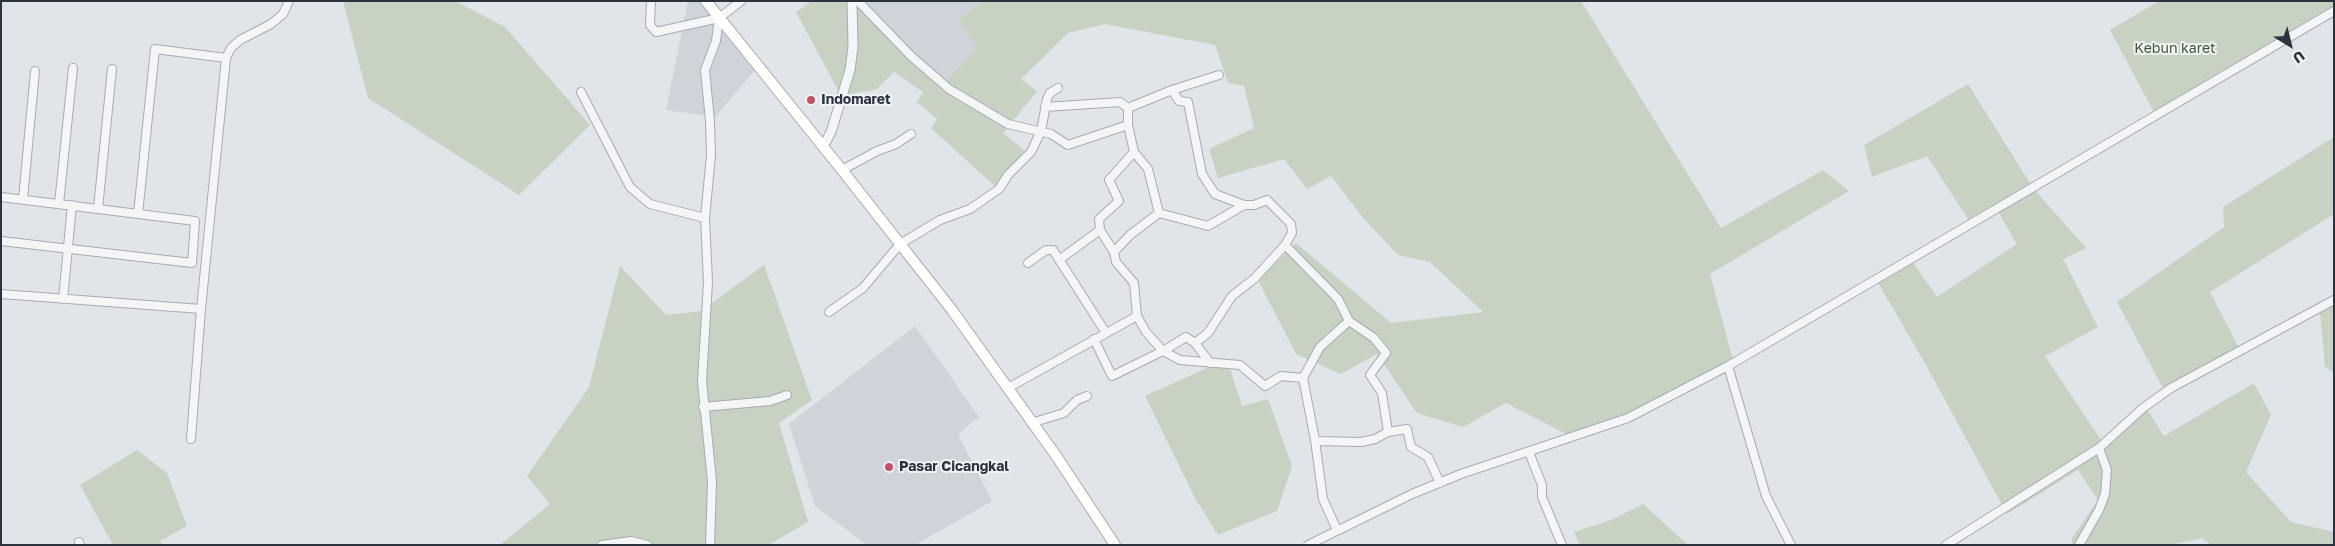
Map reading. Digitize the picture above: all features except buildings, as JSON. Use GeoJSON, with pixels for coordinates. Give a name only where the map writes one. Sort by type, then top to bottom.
{"type":"FeatureCollection","features":[{"type":"Feature","properties":{"kind":"main road"},"geometry":{"type":"LineString","coordinates":[[706,1],[900,244],[1008,388],[1115,545]]}},
{"type":"Feature","properties":{"kind":"street"},"geometry":{"type":"LineString","coordinates":[[191,439],[201,309],[226,58],[231,48],[240,40],[283,14],[289,1]]}},
{"type":"Feature","properties":{"kind":"street"},"geometry":{"type":"LineString","coordinates":[[651,1],[650,25],[656,32],[719,18],[740,1]]}},
{"type":"Feature","properties":{"kind":"street"},"geometry":{"type":"LineString","coordinates":[[823,147],[831,132],[850,70],[853,46],[852,1]]}},
{"type":"Feature","properties":{"kind":"street"},"geometry":{"type":"LineString","coordinates":[[858,1],[911,56],[949,89],[1008,124],[1051,134],[1068,145],[1128,126]]}},
{"type":"Feature","properties":{"kind":"street"},"geometry":{"type":"LineString","coordinates":[[1308,545],[1440,483],[1628,418],[1728,366],[2334,11]]}},
{"type":"Feature","properties":{"kind":"street"},"geometry":{"type":"LineString","coordinates":[[710,545],[712,481],[702,381],[708,282],[705,218],[711,155],[705,70],[716,41],[719,18]]}},
{"type":"Feature","properties":{"kind":"street"},"geometry":{"type":"LineString","coordinates":[[138,214],[155,49],[226,58]]}},
{"type":"Feature","properties":{"kind":"street"},"geometry":{"type":"LineString","coordinates":[[59,204],[73,68]]}},
{"type":"Feature","properties":{"kind":"street"},"geometry":{"type":"LineString","coordinates":[[98,209],[112,69]]}},
{"type":"Feature","properties":{"kind":"street"},"geometry":{"type":"LineString","coordinates":[[23,199],[35,71]]}},
{"type":"Feature","properties":{"kind":"street"},"geometry":{"type":"LineString","coordinates":[[1128,108],[1172,90],[1219,75]]}},
{"type":"Feature","properties":{"kind":"street"},"geometry":{"type":"LineString","coordinates":[[829,312],[863,288],[900,244],[940,220],[970,209],[992,196],[1008,175],[1030,152],[1041,131],[1045,107],[1050,93],[1058,88]]}},
{"type":"Feature","properties":{"kind":"street"},"geometry":{"type":"LineString","coordinates":[[1172,90],[1179,101],[1188,102],[1202,174],[1215,194],[1244,205],[1254,205],[1267,200],[1291,224],[1292,233],[1285,245],[1255,278],[1232,296],[1208,333],[1195,343]]}},
{"type":"Feature","properties":{"kind":"street"},"geometry":{"type":"LineString","coordinates":[[581,92],[630,187],[650,204],[705,218]]}},
{"type":"Feature","properties":{"kind":"street"},"geometry":{"type":"LineString","coordinates":[[1045,107],[1120,102],[1128,108]]}},
{"type":"Feature","properties":{"kind":"street"},"geometry":{"type":"LineString","coordinates":[[1128,108],[1128,126],[1134,152],[1148,169],[1159,212]]}},
{"type":"Feature","properties":{"kind":"street"},"geometry":{"type":"LineString","coordinates":[[842,170],[877,151],[896,144],[911,134]]}},
{"type":"Feature","properties":{"kind":"street"},"geometry":{"type":"LineString","coordinates":[[1134,152],[1109,180],[1119,201],[1099,219],[1100,230],[1114,252],[1116,262],[1134,283],[1136,316],[1146,332],[1163,352],[1180,360],[1240,365],[1266,386],[1281,376],[1304,378]]}},
{"type":"Feature","properties":{"kind":"street"},"geometry":{"type":"LineString","coordinates":[[1,196],[195,221],[192,263],[1,242]]}},
{"type":"Feature","properties":{"kind":"street"},"geometry":{"type":"LineString","coordinates":[[63,299],[72,205]]}},
{"type":"Feature","properties":{"kind":"street"},"geometry":{"type":"LineString","coordinates":[[1159,212],[1208,226],[1244,205]]}},
{"type":"Feature","properties":{"kind":"street"},"geometry":{"type":"LineString","coordinates":[[1114,252],[1130,235],[1159,212]]}},
{"type":"Feature","properties":{"kind":"street"},"geometry":{"type":"LineString","coordinates":[[1059,260],[1100,230]]}},
{"type":"Feature","properties":{"kind":"street"},"geometry":{"type":"LineString","coordinates":[[1285,245],[1338,299],[1349,321],[1374,338],[1386,353],[1370,375],[1382,393],[1388,432]]}},
{"type":"Feature","properties":{"kind":"street"},"geometry":{"type":"LineString","coordinates":[[1028,263],[1050,249],[1106,333]]}},
{"type":"Feature","properties":{"kind":"street"},"geometry":{"type":"LineString","coordinates":[[1,294],[201,309]]}},
{"type":"Feature","properties":{"kind":"street"},"geometry":{"type":"LineString","coordinates":[[1946,545],[2099,448],[2143,408],[2171,388],[2334,300]]}},
{"type":"Feature","properties":{"kind":"street"},"geometry":{"type":"LineString","coordinates":[[1008,388],[1136,316]]}},
{"type":"Feature","properties":{"kind":"street"},"geometry":{"type":"LineString","coordinates":[[1337,530],[1323,498],[1304,378],[1320,347],[1349,321]]}},
{"type":"Feature","properties":{"kind":"street"},"geometry":{"type":"LineString","coordinates":[[1094,339],[1112,376],[1163,352],[1186,337],[1195,343],[1210,363]]}},
{"type":"Feature","properties":{"kind":"street"},"geometry":{"type":"LineString","coordinates":[[1728,366],[1766,496],[1791,545]]}},
{"type":"Feature","properties":{"kind":"street"},"geometry":{"type":"LineString","coordinates":[[704,407],[770,401],[787,395]]}},
{"type":"Feature","properties":{"kind":"street"},"geometry":{"type":"LineString","coordinates":[[1031,423],[1064,413],[1077,400],[1087,396]]}},
{"type":"Feature","properties":{"kind":"street"},"geometry":{"type":"LineString","coordinates":[[1315,440],[1361,442],[1375,439],[1388,432],[1407,429],[1411,447],[1428,457],[1440,483]]}},
{"type":"Feature","properties":{"kind":"street"},"geometry":{"type":"LineString","coordinates":[[2079,545],[2099,510],[2105,494],[2106,470],[2099,448]]}},
{"type":"Feature","properties":{"kind":"street"},"geometry":{"type":"LineString","coordinates":[[1529,452],[1542,485],[1542,497],[1562,545]]}},
{"type":"Feature","properties":{"kind":"street"},"geometry":{"type":"LineString","coordinates":[[602,545],[631,541],[647,545]]}},
{"type":"Feature","properties":{"kind":"shaded area"},"geometry":{"type":"Polygon","coordinates":[[[688,1],[710,1],[760,64],[715,117],[666,110],[688,1]]]}},
{"type":"Feature","properties":{"kind":"shaded area"},"geometry":{"type":"Polygon","coordinates":[[[866,1],[982,1],[958,20],[977,48],[942,85],[909,59],[866,1]]]}},
{"type":"Feature","properties":{"kind":"shaded area","name":"Pasar Cicangkal"},"geometry":{"type":"Polygon","coordinates":[[[915,326],[979,417],[958,434],[992,501],[915,545],[867,545],[815,506],[789,424],[915,326]]]}},
{"type":"Feature","properties":{"kind":"green space"},"geometry":{"type":"Polygon","coordinates":[[[343,1],[455,1],[505,27],[590,125],[519,195],[368,98],[343,1]]]}},
{"type":"Feature","properties":{"kind":"green space"},"geometry":{"type":"Polygon","coordinates":[[[812,1],[866,1],[909,59],[942,85],[977,48],[958,20],[982,1],[1581,1],[1721,228],[1823,170],[1849,191],[1710,274],[1734,364],[1624,423],[1576,439],[1506,403],[1463,427],[1417,413],[1377,354],[1341,374],[1296,354],[1258,280],[1296,243],[1391,323],[1483,312],[1430,262],[1398,255],[1364,219],[1331,176],[1307,189],[1284,159],[1218,178],[1209,149],[1254,128],[1244,86],[1228,83],[1215,45],[1105,24],[1068,33],[1021,79],[1037,91],[1003,133],[1024,150],[999,190],[931,128],[937,119],[917,102],[923,92],[894,72],[877,89],[841,96],[796,12],[812,1]]]}},
{"type":"Feature","properties":{"kind":"green space","name":"Kebun karet"},"geometry":{"type":"Polygon","coordinates":[[[2159,1],[2334,1],[2334,11],[2156,116],[2110,30],[2159,1]]]}},
{"type":"Feature","properties":{"kind":"green space"},"geometry":{"type":"Polygon","coordinates":[[[1968,84],[2033,188],[2086,248],[2063,259],[2098,327],[2045,356],[2101,440],[2145,406],[2164,436],[2254,383],[2271,415],[2246,472],[2291,522],[2334,532],[2334,545],[2211,545],[2202,538],[2169,545],[2072,545],[2072,538],[2098,500],[2078,470],[2007,514],[1926,365],[1877,281],[1912,261],[1937,297],[2017,244],[1996,208],[1970,222],[1927,156],[1872,177],[1864,145],[1968,84]]]}},
{"type":"Feature","properties":{"kind":"green space"},"geometry":{"type":"Polygon","coordinates":[[[2334,137],[2334,214],[2210,292],[2240,350],[2164,390],[2117,302],[2224,227],[2223,207],[2334,137]]]}},
{"type":"Feature","properties":{"kind":"green space"},"geometry":{"type":"Polygon","coordinates":[[[764,265],[812,400],[779,423],[808,522],[768,545],[500,545],[550,504],[527,476],[589,387],[620,266],[666,315],[701,311],[764,265]]]}},
{"type":"Feature","properties":{"kind":"green space"},"geometry":{"type":"Polygon","coordinates":[[[2334,303],[2334,373],[2325,366],[2320,312],[2334,303]]]}},
{"type":"Feature","properties":{"kind":"green space"},"geometry":{"type":"Polygon","coordinates":[[[1227,359],[1242,406],[1268,399],[1292,466],[1277,511],[1218,535],[1195,498],[1145,396],[1227,359]]]}},
{"type":"Feature","properties":{"kind":"green space"},"geometry":{"type":"Polygon","coordinates":[[[137,450],[167,473],[187,526],[160,541],[162,545],[113,545],[80,485],[137,450]]]}},
{"type":"Feature","properties":{"kind":"green space"},"geometry":{"type":"Polygon","coordinates":[[[1643,504],[1688,545],[1580,545],[1574,532],[1611,520],[1643,504]]]}},
{"type":"Feature","properties":{"kind":"place","name":"Indomaret"},"geometry":{"type":"Point","coordinates":[811,100]}},
{"type":"Feature","properties":{"kind":"place","name":"Pasar Cicangkal"},"geometry":{"type":"Point","coordinates":[889,467]}}]}
